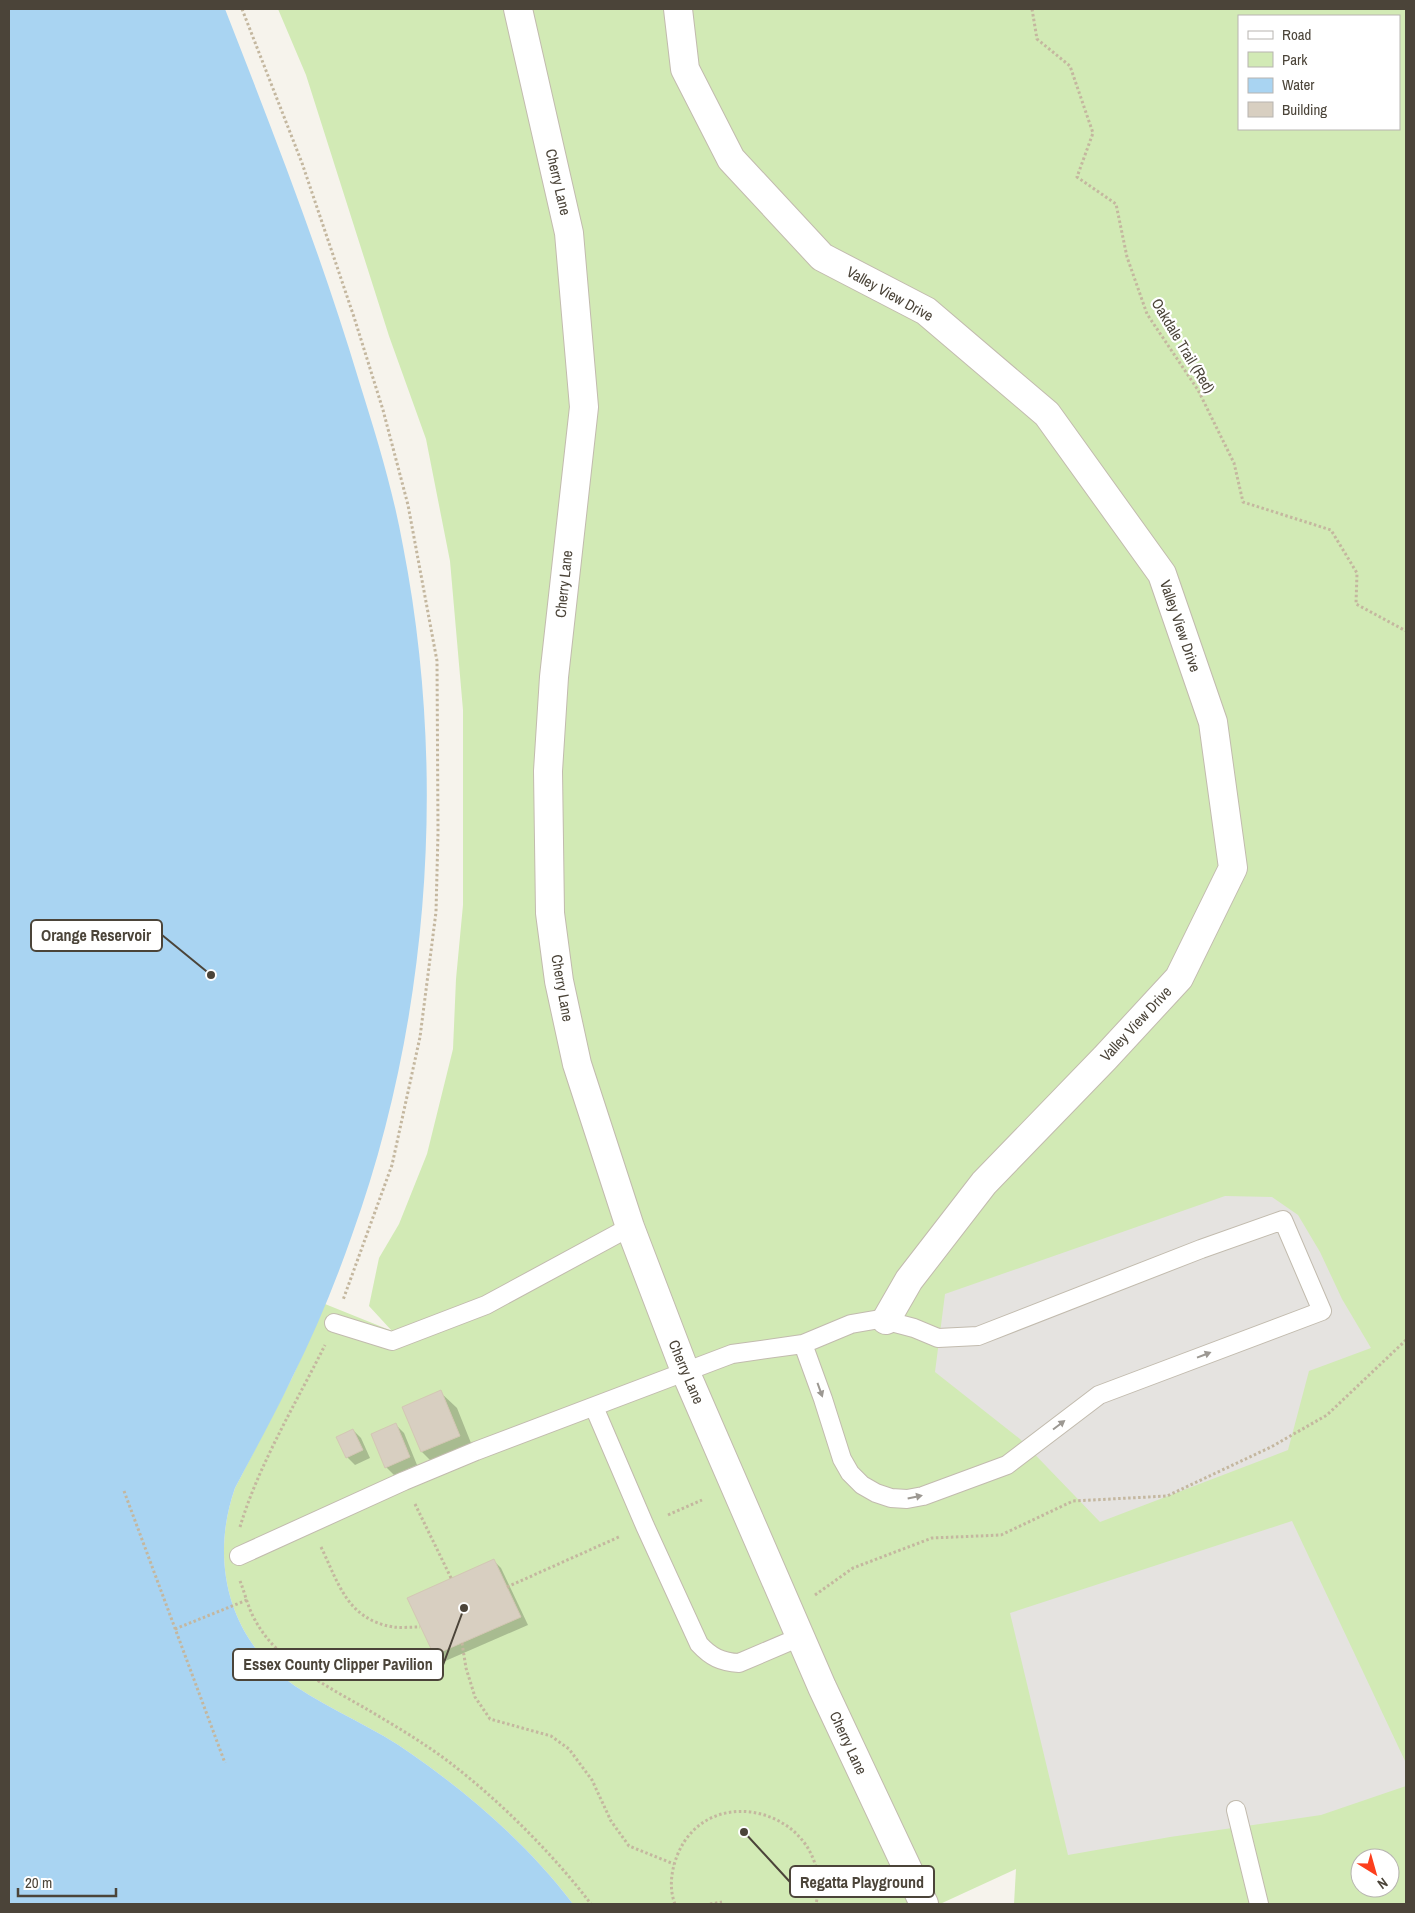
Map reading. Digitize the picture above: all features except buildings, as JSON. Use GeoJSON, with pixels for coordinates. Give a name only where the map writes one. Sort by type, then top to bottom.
{"type":"FeatureCollection","features":[{"type":"Feature","properties":{"kind":"street","name":"Cherry Lane"},"geometry":{"type":"LineString","coordinates":[[518,9],[569,233],[584,407],[554,677],[548,771],[550,913],[559,981],[577,1064],[630,1227],[685,1371],[822,1687],[924,1904]]}},
{"type":"Feature","properties":{"kind":"street","name":"Valley View Drive"},"geometry":{"type":"LineString","coordinates":[[678,9],[685,69],[731,160],[822,257],[926,311],[1047,414],[1162,574],[1213,722],[1233,868],[1179,978],[984,1183],[909,1280],[886,1320]]}},
{"type":"Feature","properties":{"kind":"lane"},"geometry":{"type":"LineString","coordinates":[[239,1556],[476,1451],[732,1354],[803,1344],[852,1324],[880,1319],[914,1328],[938,1338],[978,1336],[1201,1249],[1283,1220],[1322,1311],[1099,1395],[1007,1465],[922,1496],[907,1499],[891,1498],[876,1493],[862,1485],[850,1473],[842,1460],[803,1344]]}},
{"type":"Feature","properties":{"kind":"lane"},"geometry":{"type":"LineString","coordinates":[[334,1323],[392,1341],[486,1305],[630,1227]]}},
{"type":"Feature","properties":{"kind":"lane"},"geometry":{"type":"LineString","coordinates":[[594,1406],[645,1526],[699,1644],[707,1653],[722,1661],[739,1663],[795,1625]]}},
{"type":"Feature","properties":{"kind":"lane"},"geometry":{"type":"LineString","coordinates":[[1236,1810],[1259,1904]]}},
{"type":"Feature","properties":{"kind":"path"},"geometry":{"type":"LineString","coordinates":[[242,9],[302,163],[354,317],[383,410],[408,505],[437,661],[438,832],[436,912],[420,1037],[392,1166],[326,1343],[246,1504],[238,1535],[240,1580],[254,1620],[290,1660],[320,1681],[402,1730],[449,1762],[526,1830],[580,1889],[591,1904]]}},
{"type":"Feature","properties":{"kind":"path","name":"Oakdale Trail (Red)"},"geometry":{"type":"LineString","coordinates":[[1032,9],[1036,39],[1070,66],[1093,133],[1077,177],[1116,204],[1127,257],[1147,314],[1198,390],[1234,463],[1243,502],[1331,530],[1357,573],[1356,604],[1406,631]]}},
{"type":"Feature","properties":{"kind":"path"},"geometry":{"type":"LineString","coordinates":[[795,1625],[853,1568],[932,1538],[1001,1535],[1073,1501],[1167,1496],[1271,1447],[1327,1414],[1406,1340]]}},
{"type":"Feature","properties":{"kind":"path"},"geometry":{"type":"LineString","coordinates":[[404,1482],[452,1578]]}},
{"type":"Feature","properties":{"kind":"path"},"geometry":{"type":"LineString","coordinates":[[124,1491],[224,1763]]}},
{"type":"Feature","properties":{"kind":"path"},"geometry":{"type":"LineString","coordinates":[[507,1588],[702,1500]]}},
{"type":"Feature","properties":{"kind":"path"},"geometry":{"type":"LineString","coordinates":[[310,1524],[345,1597],[355,1611],[371,1621],[394,1627],[420,1627]]}},
{"type":"Feature","properties":{"kind":"path"},"geometry":{"type":"LineString","coordinates":[[175,1629],[247,1600]]}},
{"type":"Feature","properties":{"kind":"path"},"geometry":{"type":"LineString","coordinates":[[462,1642],[466,1668],[476,1697],[490,1719],[551,1736],[569,1749],[592,1780],[611,1821],[628,1846],[674,1864]]}},
{"type":"Feature","properties":{"kind":"path"},"geometry":{"type":"LineString","coordinates":[[675,1904],[672,1883],[674,1864],[680,1849],[689,1835],[702,1824],[716,1816],[734,1812],[752,1812],[769,1815],[799,1835],[808,1847],[818,1877],[819,1893],[816,1904]]}},
{"type":"Feature","properties":{"kind":"path"},"geometry":{"type":"LineString","coordinates":[[710,1904],[722,1902]]}},
{"type":"Feature","properties":{"kind":"green space"},"geometry":{"type":"Polygon","coordinates":[[[278,9],[1406,9],[1406,1904],[1014,1904],[1016,1869],[940,1904],[573,1904],[519,1842],[457,1788],[399,1745],[295,1686],[272,1668],[254,1646],[240,1623],[230,1598],[225,1571],[224,1544],[227,1516],[235,1488],[292,1378],[325,1304],[392,1331],[369,1306],[379,1258],[399,1224],[427,1154],[453,1049],[456,979],[463,905],[463,710],[450,561],[426,439],[389,336],[306,75],[278,9]]]}},
{"type":"Feature","properties":{"kind":"shaded area"},"geometry":{"type":"Polygon","coordinates":[[[1225,1196],[1272,1197],[1298,1215],[1320,1252],[1342,1299],[1371,1348],[1309,1371],[1288,1450],[1100,1522],[1020,1439],[935,1372],[945,1294],[1225,1196]]]}},
{"type":"Feature","properties":{"kind":"shaded area"},"geometry":{"type":"Polygon","coordinates":[[[1292,1521],[1406,1763],[1406,1786],[1321,1815],[1170,1837],[1068,1855],[1010,1613],[1292,1521]]]}},
{"type":"Feature","properties":{"kind":"water"},"geometry":{"type":"Polygon","coordinates":[[[9,9],[225,9],[313,240],[372,422],[399,525],[417,631],[425,718],[427,806],[423,894],[414,981],[399,1068],[378,1153],[339,1272],[300,1361],[235,1488],[227,1516],[224,1544],[225,1571],[230,1598],[240,1623],[254,1646],[272,1668],[309,1695],[399,1745],[457,1788],[519,1842],[573,1904],[9,1904],[9,9]]]}},
{"type":"Feature","properties":{"kind":"place","name":"Orange Reservoir"},"geometry":{"type":"Point","coordinates":[211,975]}},
{"type":"Feature","properties":{"kind":"place","name":"Essex County Clipper Pavilion"},"geometry":{"type":"Point","coordinates":[464,1608]}},
{"type":"Feature","properties":{"kind":"place","name":"Regatta Playground"},"geometry":{"type":"Point","coordinates":[744,1832]}}]}
